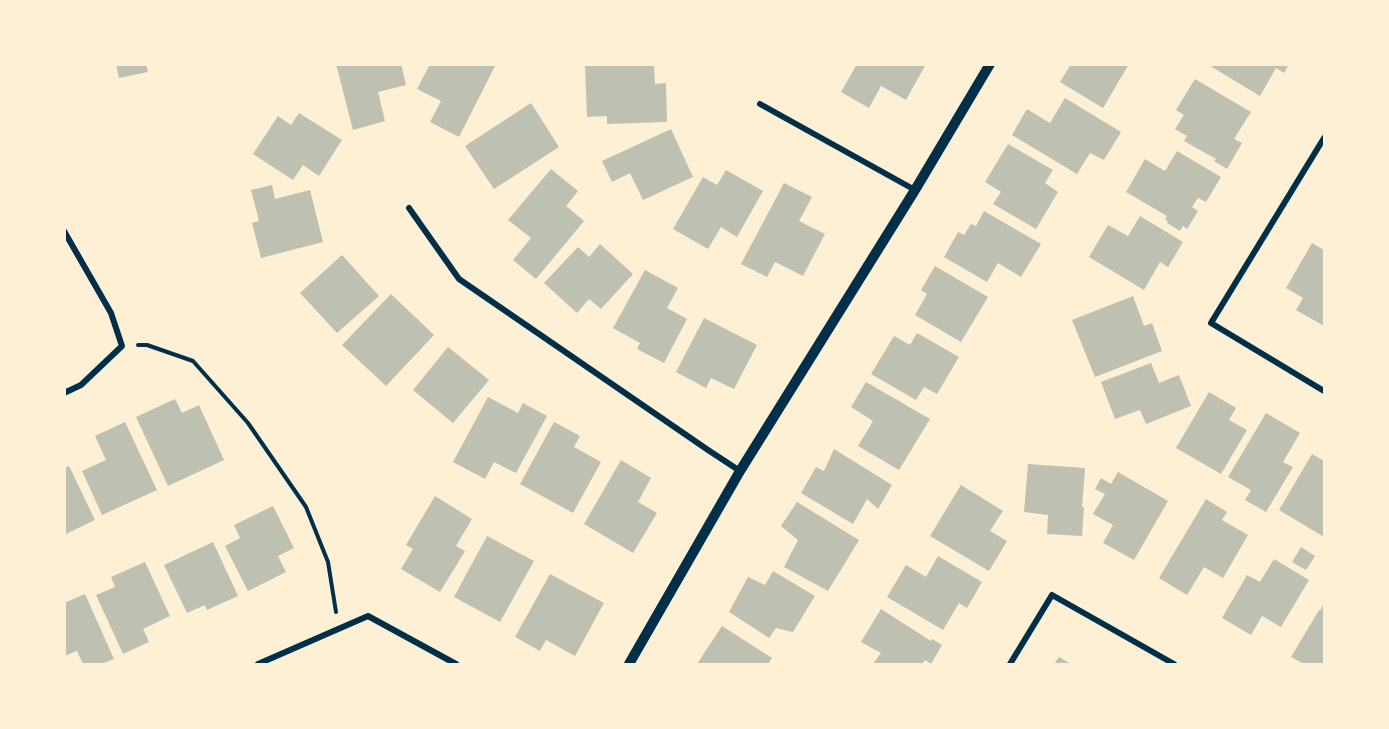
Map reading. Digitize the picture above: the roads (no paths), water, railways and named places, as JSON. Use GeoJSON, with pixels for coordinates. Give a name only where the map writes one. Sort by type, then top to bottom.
{"type":"FeatureCollection","features":[{"type":"Feature","properties":{"kind":"street"},"geometry":{"type":"LineString","coordinates":[[629,664],[740,471],[915,190],[990,64]]}},
{"type":"Feature","properties":{"kind":"street"},"geometry":{"type":"LineString","coordinates":[[760,104],[915,190]]}},
{"type":"Feature","properties":{"kind":"street"},"geometry":{"type":"LineString","coordinates":[[1324,138],[1211,323],[1324,391]]}},
{"type":"Feature","properties":{"kind":"street"},"geometry":{"type":"LineString","coordinates":[[408,208],[459,279],[740,471]]}},
{"type":"Feature","properties":{"kind":"street"},"geometry":{"type":"LineString","coordinates":[[64,231],[111,313],[122,346],[81,385],[64,393]]}},
{"type":"Feature","properties":{"kind":"street"},"geometry":{"type":"LineString","coordinates":[[1010,664],[1052,595],[1174,664]]}},
{"type":"Feature","properties":{"kind":"street"},"geometry":{"type":"LineString","coordinates":[[258,664],[368,616],[456,664]]}}]}
